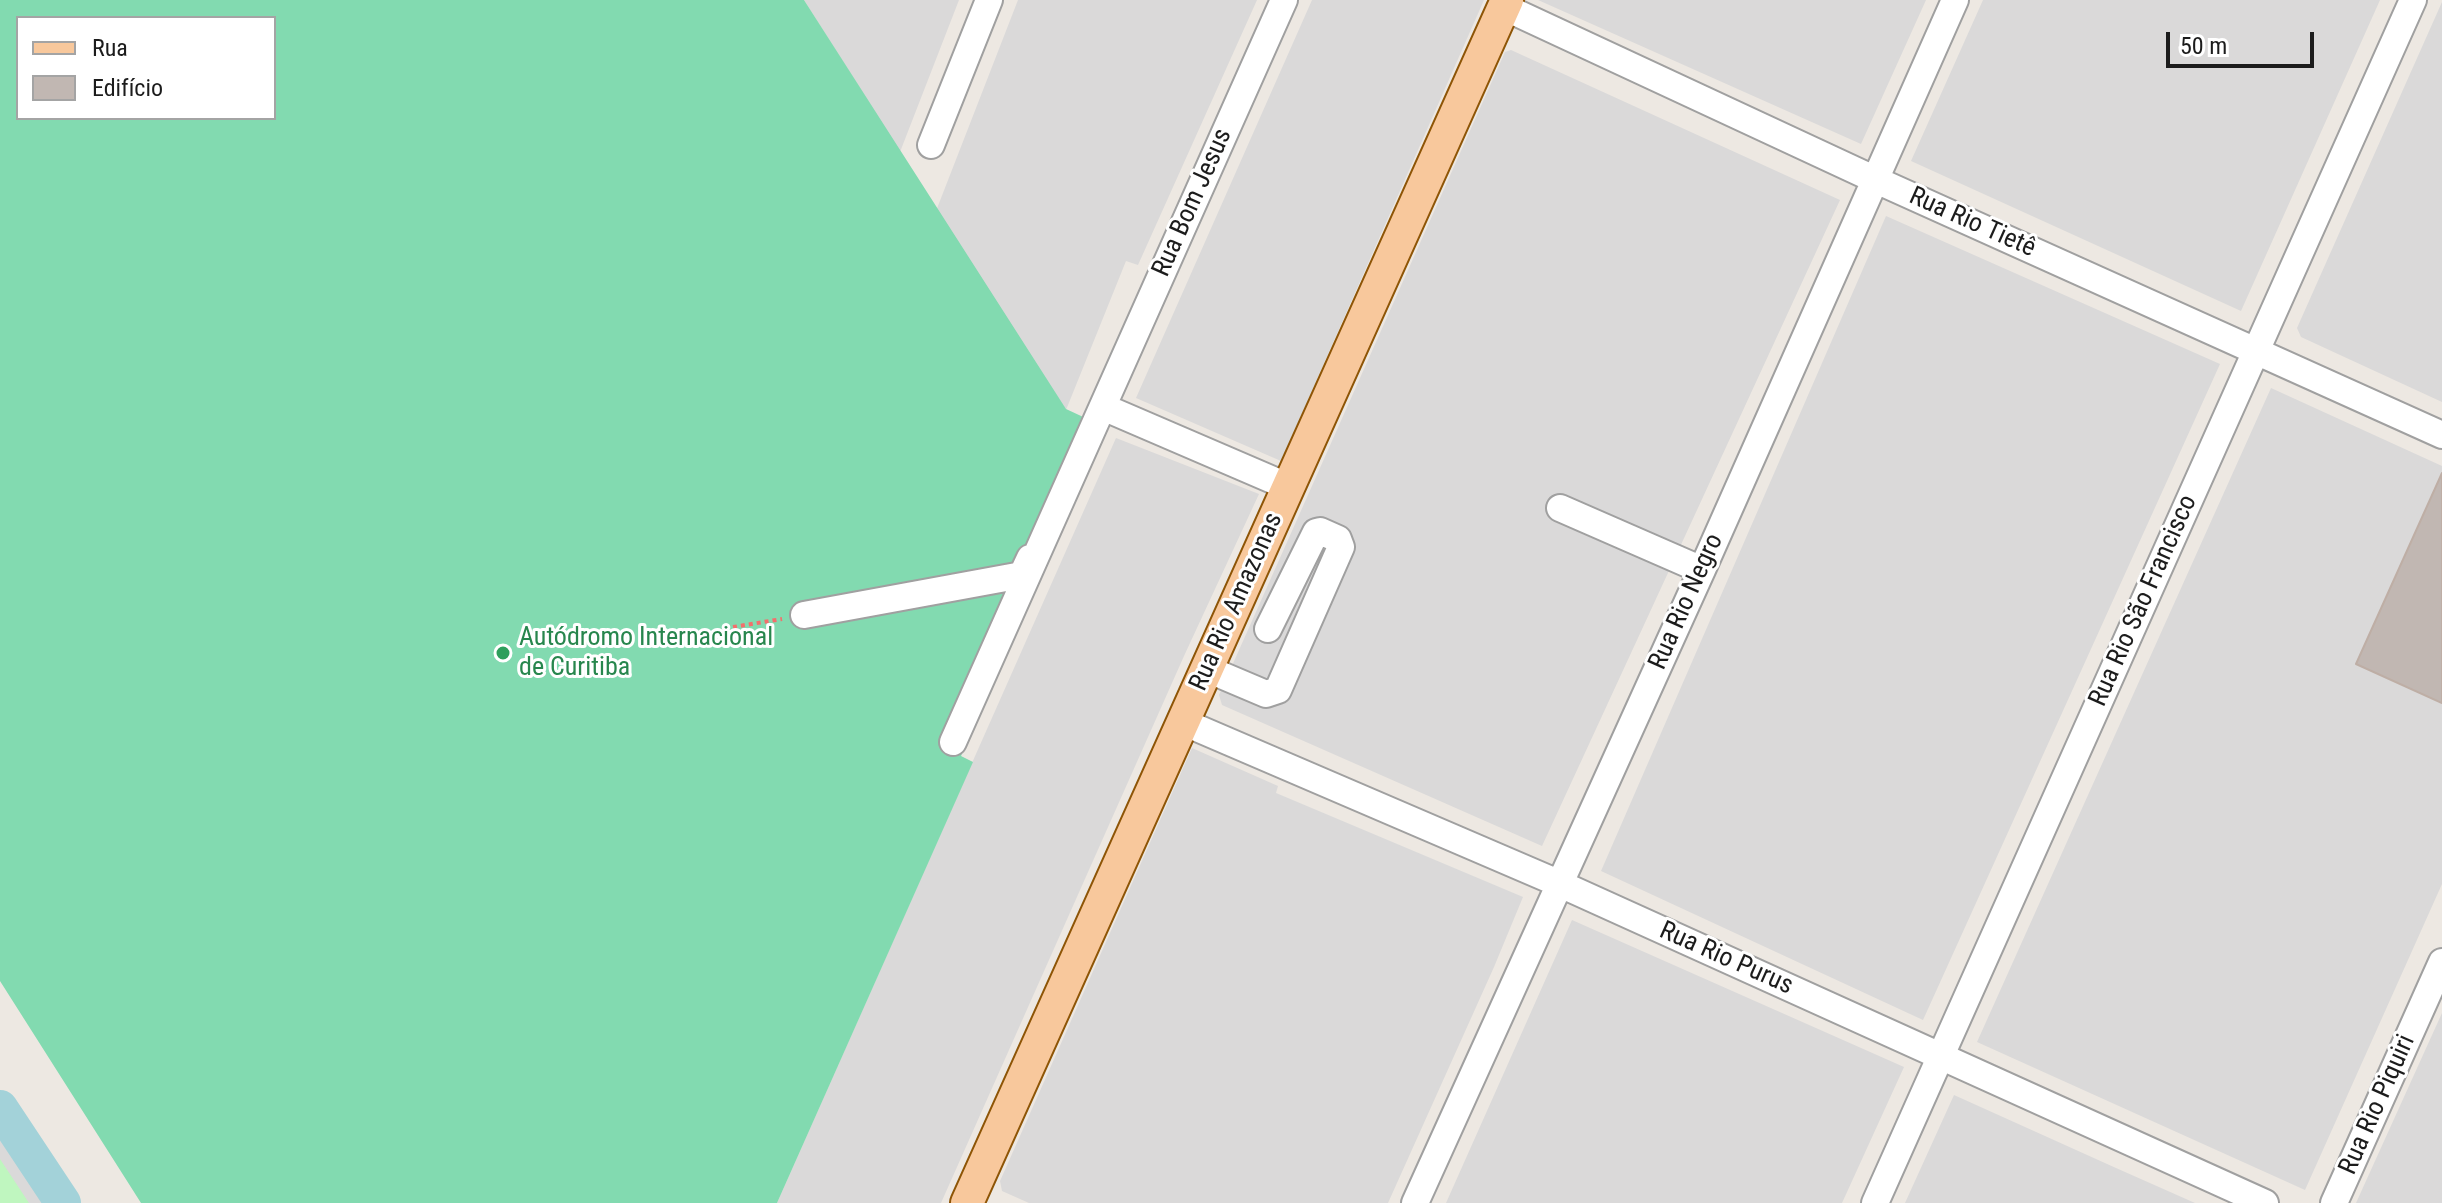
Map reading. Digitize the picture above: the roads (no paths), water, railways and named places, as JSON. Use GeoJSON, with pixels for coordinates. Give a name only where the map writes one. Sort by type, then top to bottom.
{"type":"FeatureCollection","features":[{"type":"Feature","properties":{"kind":"main road","name":"Rua Rio Amazonas"},"geometry":{"type":"LineString","coordinates":[[969,1202],[1506,3]]}},
{"type":"Feature","properties":{"kind":"street"},"geometry":{"type":"LineString","coordinates":[[931,145],[989,0]]}},
{"type":"Feature","properties":{"kind":"street","name":"Rua Bom Jesus"},"geometry":{"type":"LineString","coordinates":[[1103,407],[1284,0]]}},
{"type":"Feature","properties":{"kind":"street","name":"Rua Rio Negro"},"geometry":{"type":"LineString","coordinates":[[1415,1203],[1702,570],[1955,0]]}},
{"type":"Feature","properties":{"kind":"street","name":"Rua Rio São Francisco"},"geometry":{"type":"LineString","coordinates":[[1875,1203],[2413,0]]}},
{"type":"Feature","properties":{"kind":"street","name":"Rua Rio Tietê"},"geometry":{"type":"LineString","coordinates":[[1506,3],[1876,180],[2442,435]]}},
{"type":"Feature","properties":{"kind":"street"},"geometry":{"type":"LineString","coordinates":[[1103,407],[1289,487]]}},
{"type":"Feature","properties":{"kind":"street"},"geometry":{"type":"LineString","coordinates":[[804,615],[1022,575],[1103,407]]}},
{"type":"Feature","properties":{"kind":"street"},"geometry":{"type":"LineString","coordinates":[[953,742],[1103,407]]}},
{"type":"Feature","properties":{"kind":"street"},"geometry":{"type":"LineString","coordinates":[[1560,508],[1702,570]]}},
{"type":"Feature","properties":{"kind":"street"},"geometry":{"type":"LineString","coordinates":[[1207,669],[1266,694],[1278,690],[1341,547],[1338,539],[1316,532],[1268,629]]}},
{"type":"Feature","properties":{"kind":"street","name":"Rua Rio Purus"},"geometry":{"type":"LineString","coordinates":[[1183,722],[1558,883],[2265,1203]]}},
{"type":"Feature","properties":{"kind":"street","name":"Rua Rio Piquiri"},"geometry":{"type":"LineString","coordinates":[[2334,1203],[2442,962]]}},
{"type":"Feature","properties":{"kind":"waterway"},"geometry":{"type":"LineString","coordinates":[[0,1108],[63,1203]]}},
{"type":"Feature","properties":{"kind":"place","name":"Autódromo Internacional de Curitiba"},"geometry":{"type":"Point","coordinates":[503,653]}}]}
